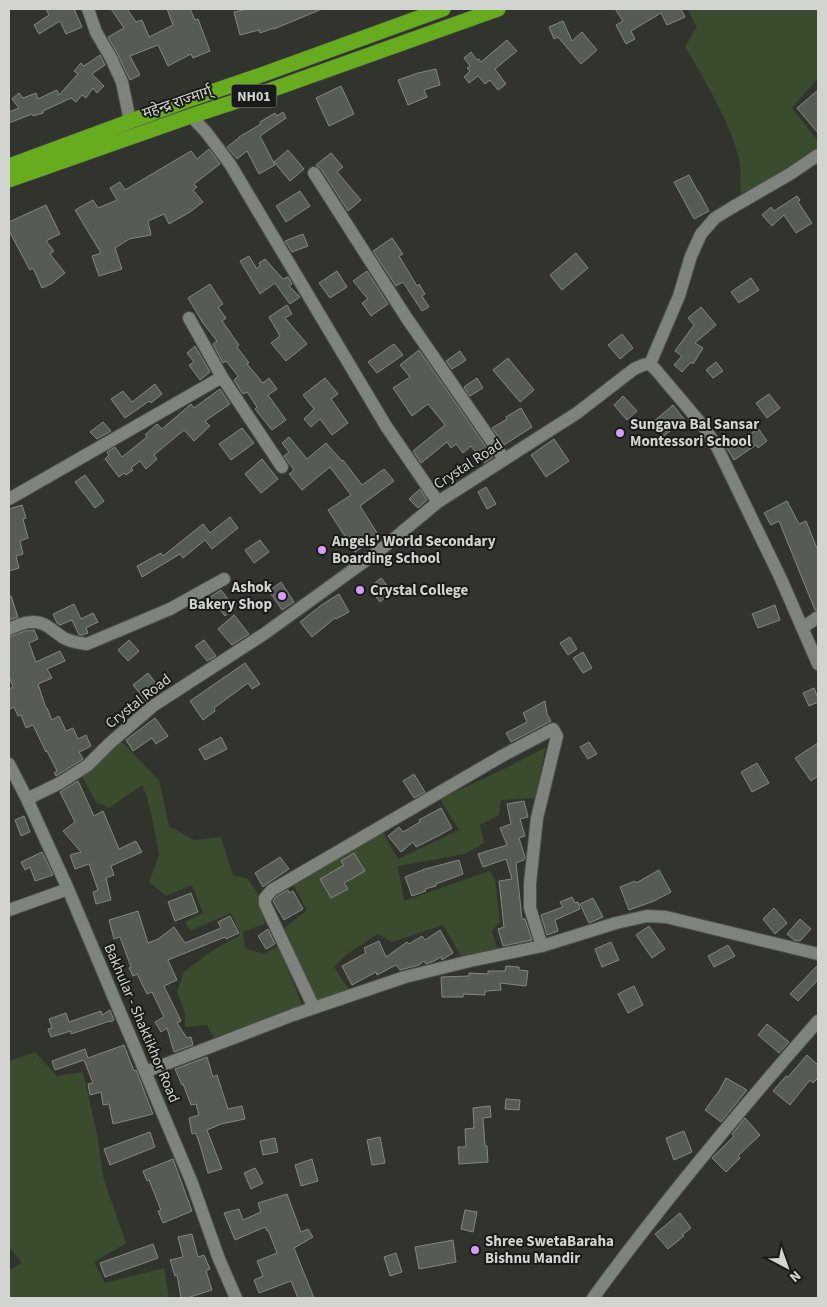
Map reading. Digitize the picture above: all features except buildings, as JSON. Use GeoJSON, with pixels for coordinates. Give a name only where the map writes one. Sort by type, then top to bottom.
{"type":"FeatureCollection","features":[{"type":"Feature","properties":{"kind":"highway","name":"महेन्द्र राज्मार्ग्"},"geometry":{"type":"LineString","coordinates":[[9,166],[444,9]]}},
{"type":"Feature","properties":{"kind":"highway","name":"महेन्द्र राज्मार्ग्"},"geometry":{"type":"LineString","coordinates":[[9,180],[277,88],[498,9]]}},
{"type":"Feature","properties":{"kind":"street"},"geometry":{"type":"LineString","coordinates":[[88,9],[96,32],[122,82],[130,121]]}},
{"type":"Feature","properties":{"kind":"street"},"geometry":{"type":"LineString","coordinates":[[192,116],[230,164],[386,426],[438,502]]}},
{"type":"Feature","properties":{"kind":"street"},"geometry":{"type":"LineString","coordinates":[[818,155],[790,174],[715,218],[701,234],[691,256],[680,296],[650,364],[704,427],[717,447],[781,579],[818,664]]}},
{"type":"Feature","properties":{"kind":"street"},"geometry":{"type":"LineString","coordinates":[[314,172],[406,317],[504,460]]}},
{"type":"Feature","properties":{"kind":"street"},"geometry":{"type":"LineString","coordinates":[[189,318],[222,378],[282,467]]}},
{"type":"Feature","properties":{"kind":"street","name":"Crystal Road"},"geometry":{"type":"LineString","coordinates":[[27,799],[60,783],[88,765],[110,743],[153,706],[264,634],[379,550],[438,502],[577,413],[634,369],[650,364]]}},
{"type":"Feature","properties":{"kind":"street"},"geometry":{"type":"LineString","coordinates":[[9,499],[222,378]]}},
{"type":"Feature","properties":{"kind":"street"},"geometry":{"type":"LineString","coordinates":[[9,629],[30,622],[38,622],[48,625],[62,637],[73,642],[87,644],[170,609],[224,579]]}},
{"type":"Feature","properties":{"kind":"street"},"geometry":{"type":"LineString","coordinates":[[802,628],[818,617]]}},
{"type":"Feature","properties":{"kind":"street"},"geometry":{"type":"LineString","coordinates":[[314,1008],[265,904],[264,898],[272,890],[493,761],[553,729],[557,736],[537,818],[530,882],[530,908],[542,946]]}},
{"type":"Feature","properties":{"kind":"street","name":"Bakhular - Shaktikhor Road"},"geometry":{"type":"LineString","coordinates":[[9,764],[68,889],[192,1183],[219,1259],[236,1298]]}},
{"type":"Feature","properties":{"kind":"street"},"geometry":{"type":"LineString","coordinates":[[9,910],[68,889]]}},
{"type":"Feature","properties":{"kind":"street"},"geometry":{"type":"LineString","coordinates":[[145,1072],[293,1014],[405,977],[542,946],[616,923],[647,916],[666,917],[818,954]]}},
{"type":"Feature","properties":{"kind":"street"},"geometry":{"type":"LineString","coordinates":[[593,1298],[698,1163],[818,1021]]}},
{"type":"Feature","properties":{"kind":"green space"},"geometry":{"type":"Polygon","coordinates":[[[687,9],[818,9],[818,78],[792,108],[818,141],[818,147],[768,180],[741,194],[739,159],[735,144],[716,101],[685,46],[697,27],[687,9]]]}},
{"type":"Feature","properties":{"kind":"green space"},"geometry":{"type":"Polygon","coordinates":[[[121,741],[159,780],[169,826],[194,840],[221,837],[233,875],[248,879],[258,894],[265,924],[243,932],[245,948],[263,954],[279,946],[302,1005],[214,1038],[207,1025],[185,1027],[185,1013],[177,992],[184,972],[213,950],[239,936],[240,932],[231,913],[190,931],[185,922],[203,913],[192,885],[166,896],[149,882],[159,855],[152,817],[142,785],[109,808],[96,802],[82,776],[121,741]]]}},
{"type":"Feature","properties":{"kind":"green space"},"geometry":{"type":"Polygon","coordinates":[[[546,747],[535,798],[501,800],[499,815],[480,825],[484,843],[465,854],[398,866],[404,901],[489,871],[495,879],[500,922],[492,931],[498,950],[461,956],[443,925],[392,942],[378,934],[346,955],[334,967],[349,990],[317,1001],[284,928],[307,910],[292,883],[310,875],[382,831],[398,859],[459,830],[440,799],[546,747]]]}},
{"type":"Feature","properties":{"kind":"green space"},"geometry":{"type":"Polygon","coordinates":[[[35,1052],[57,1076],[83,1072],[97,1134],[104,1180],[126,1243],[94,1262],[105,1283],[164,1268],[169,1298],[9,1298],[9,1270],[22,1263],[9,1247],[9,1061],[35,1052]]]}},
{"type":"Feature","properties":{"kind":"place","name":"Sungava Bal Sansar Montessori School"},"geometry":{"type":"Point","coordinates":[620,433]}},
{"type":"Feature","properties":{"kind":"place","name":"Angels' World Secondary Boarding School"},"geometry":{"type":"Point","coordinates":[322,550]}},
{"type":"Feature","properties":{"kind":"place","name":"Crystal College"},"geometry":{"type":"Point","coordinates":[360,590]}},
{"type":"Feature","properties":{"kind":"place","name":"Ashok Bakery Shop"},"geometry":{"type":"Point","coordinates":[282,596]}},
{"type":"Feature","properties":{"kind":"place","name":"Shree SwetaBaraha Bishnu Mandir"},"geometry":{"type":"Point","coordinates":[475,1250]}}]}
